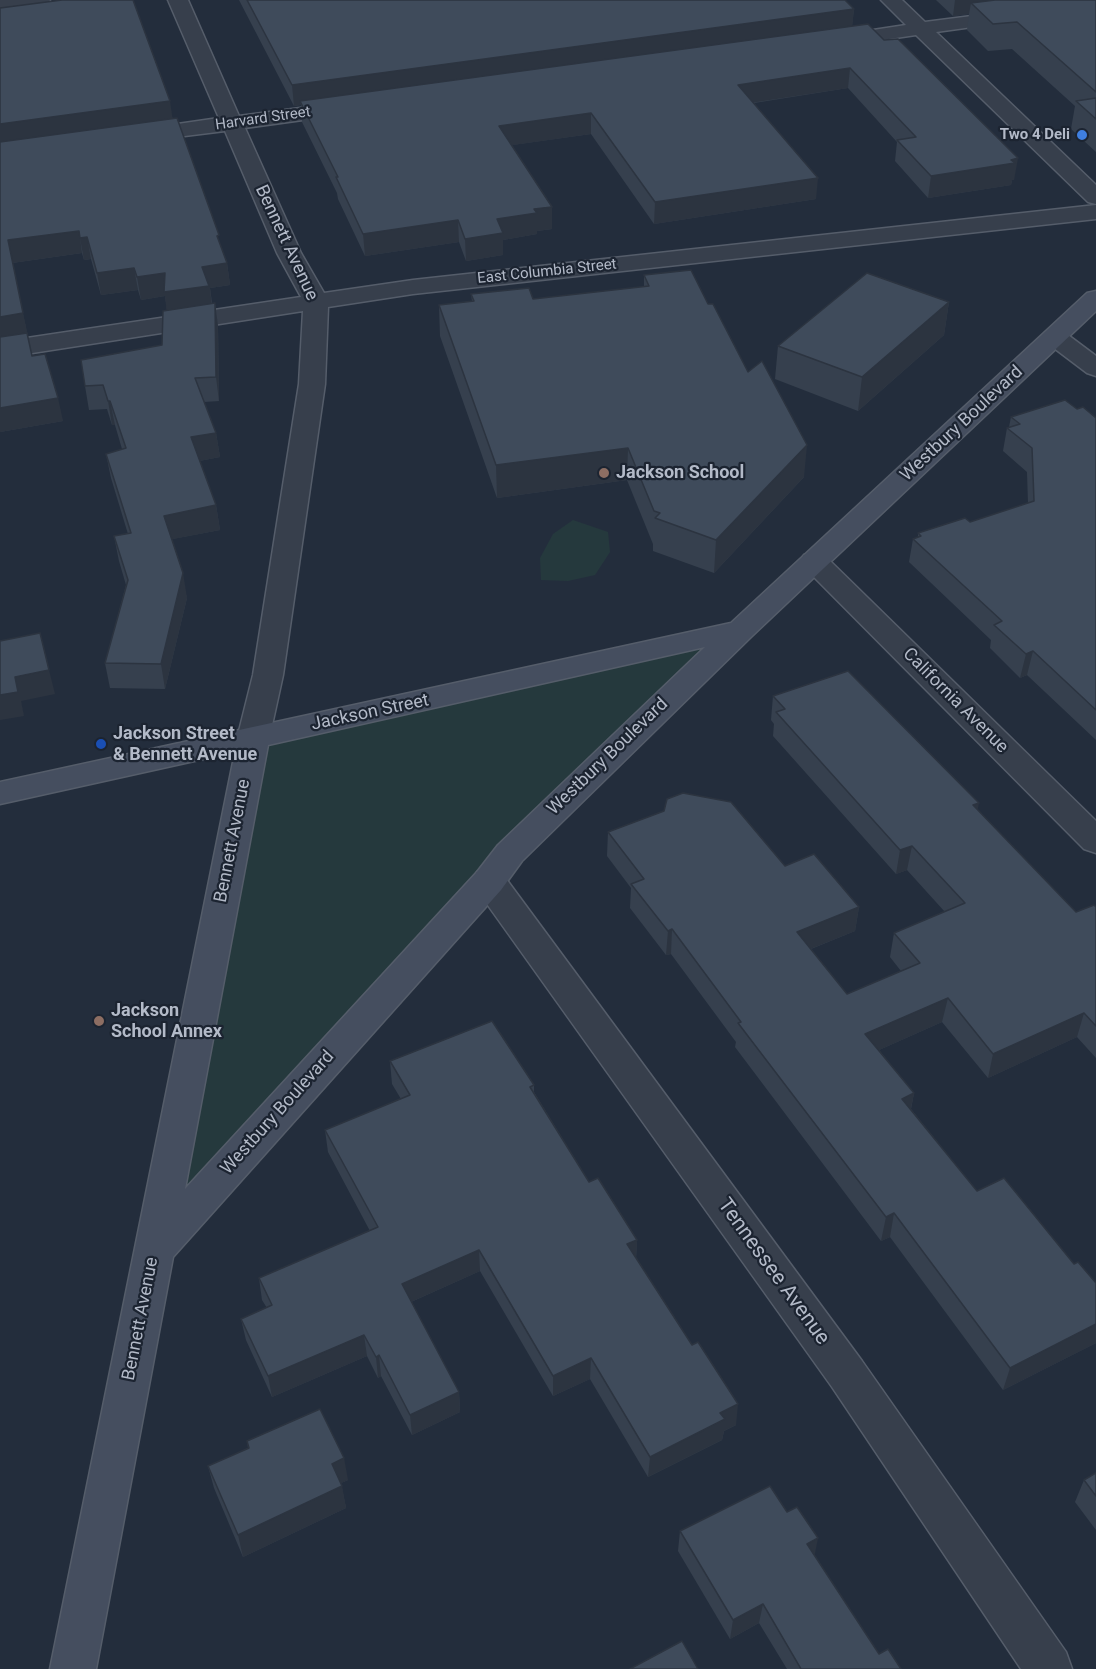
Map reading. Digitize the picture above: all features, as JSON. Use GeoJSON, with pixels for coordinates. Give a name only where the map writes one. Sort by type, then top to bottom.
{"type":"FeatureCollection","features":[{"type":"Feature","properties":{"kind":"street"},"geometry":{"type":"LineString","coordinates":[[0,5],[40,0]]}},
{"type":"Feature","properties":{"kind":"street","name":"Bennett Avenue"},"geometry":{"type":"LineString","coordinates":[[73,1669],[253,739],[268,675],[312,384],[316,302],[289,253],[178,0]]}},
{"type":"Feature","properties":{"kind":"street"},"geometry":{"type":"LineString","coordinates":[[891,0],[1096,197]]}},
{"type":"Feature","properties":{"kind":"street"},"geometry":{"type":"LineString","coordinates":[[814,43],[1096,4]]}},
{"type":"Feature","properties":{"kind":"street","name":"Harvard Street"},"geometry":{"type":"LineString","coordinates":[[116,139],[363,105]]}},
{"type":"Feature","properties":{"kind":"street","name":"East Columbia Street"},"geometry":{"type":"LineString","coordinates":[[0,350],[413,286],[1096,212]]}},
{"type":"Feature","properties":{"kind":"street","name":"Westbury Boulevard"},"geometry":{"type":"LineString","coordinates":[[154,1249],[489,881],[510,853],[741,630],[1096,298]]}},
{"type":"Feature","properties":{"kind":"street"},"geometry":{"type":"LineString","coordinates":[[1055,337],[1096,368]]}},
{"type":"Feature","properties":{"kind":"street","name":"California Avenue"},"geometry":{"type":"LineString","coordinates":[[814,561],[1096,842]]}},
{"type":"Feature","properties":{"kind":"street","name":"Jackson Street"},"geometry":{"type":"LineString","coordinates":[[0,793],[741,630]]}},
{"type":"Feature","properties":{"kind":"street","name":"Tennessee Avenue"},"geometry":{"type":"LineString","coordinates":[[489,881],[847,1374],[1049,1669]]}},
{"type":"Feature","properties":{"kind":"green space"},"geometry":{"type":"Polygon","coordinates":[[[573,520],[608,532],[610,552],[595,575],[568,581],[541,580],[540,558],[553,534],[573,520]]]}},
{"type":"Feature","properties":{"kind":"green space"},"geometry":{"type":"Polygon","coordinates":[[[741,630],[610,754],[155,1249],[253,739],[741,630]]]}},
{"type":"Feature","properties":{"kind":"building"},"geometry":{"type":"Polygon","coordinates":[[[62,0],[133,0],[170,101],[0,124],[0,8],[62,0]]]}},
{"type":"Feature","properties":{"kind":"building"},"geometry":{"type":"Polygon","coordinates":[[[247,0],[845,0],[854,9],[292,85],[247,0]]]}},
{"type":"Feature","properties":{"kind":"building"},"geometry":{"type":"Polygon","coordinates":[[[995,0],[1096,0],[1096,92],[1017,22],[993,24],[971,3],[995,0]]]}},
{"type":"Feature","properties":{"kind":"building"},"geometry":{"type":"Polygon","coordinates":[[[868,24],[884,40],[898,39],[1018,158],[1011,160],[1015,163],[931,176],[897,140],[916,137],[850,68],[738,85],[818,178],[655,202],[591,113],[499,126],[552,207],[534,209],[537,213],[497,219],[503,233],[465,239],[458,220],[363,234],[336,177],[338,177],[300,101],[868,24]]]}},
{"type":"Feature","properties":{"kind":"building"},"geometry":{"type":"Polygon","coordinates":[[[1096,98],[1096,119],[1076,101],[1096,98]]]}},
{"type":"Feature","properties":{"kind":"building"},"geometry":{"type":"Polygon","coordinates":[[[177,118],[227,263],[202,267],[209,286],[164,292],[165,273],[137,277],[134,268],[97,273],[87,237],[80,238],[79,231],[8,240],[23,313],[0,317],[0,142],[177,118]]]}},
{"type":"Feature","properties":{"kind":"building"},"geometry":{"type":"Polygon","coordinates":[[[691,270],[708,304],[713,304],[748,372],[762,361],[807,445],[716,540],[655,518],[660,513],[654,511],[628,448],[496,465],[439,305],[474,301],[471,294],[529,288],[533,299],[649,286],[644,275],[691,270]]]}},
{"type":"Feature","properties":{"kind":"building"},"geometry":{"type":"Polygon","coordinates":[[[867,273],[949,302],[862,377],[778,346],[867,273]]]}},
{"type":"Feature","properties":{"kind":"building"},"geometry":{"type":"Polygon","coordinates":[[[215,303],[216,377],[195,378],[216,433],[191,437],[216,505],[164,516],[183,573],[161,664],[105,663],[128,580],[114,536],[131,533],[106,454],[126,448],[103,385],[85,386],[81,360],[162,345],[163,311],[215,303]]]}},
{"type":"Feature","properties":{"kind":"building"},"geometry":{"type":"Polygon","coordinates":[[[27,333],[32,356],[45,354],[58,398],[0,408],[0,337],[27,333]]]}},
{"type":"Feature","properties":{"kind":"building"},"geometry":{"type":"Polygon","coordinates":[[[1065,400],[1077,409],[1083,407],[1096,418],[1096,710],[1033,651],[1026,654],[994,625],[1002,621],[913,539],[921,536],[918,533],[965,518],[970,522],[1034,501],[1032,448],[1007,428],[1020,424],[1011,417],[1065,400]]]}},
{"type":"Feature","properties":{"kind":"building"},"geometry":{"type":"Polygon","coordinates":[[[40,633],[49,670],[15,677],[18,692],[0,695],[0,641],[40,633]]]}},
{"type":"Feature","properties":{"kind":"building"},"geometry":{"type":"Polygon","coordinates":[[[848,671],[979,803],[973,805],[1076,912],[1094,905],[1096,907],[1096,1026],[1084,1013],[993,1054],[948,998],[865,1034],[914,1093],[902,1099],[977,1191],[1004,1178],[1074,1264],[1078,1262],[1096,1283],[1096,1324],[1010,1368],[894,1213],[886,1217],[738,1023],[741,1022],[672,929],[668,931],[631,884],[644,879],[608,832],[664,811],[667,799],[683,793],[731,802],[785,866],[814,854],[859,907],[797,932],[847,994],[920,963],[894,933],[965,903],[912,846],[900,850],[776,712],[785,709],[773,696],[848,671]]]}},
{"type":"Feature","properties":{"kind":"building"},"geometry":{"type":"Polygon","coordinates":[[[492,1021],[534,1085],[530,1087],[589,1182],[598,1178],[637,1240],[627,1244],[692,1345],[698,1342],[738,1404],[720,1413],[725,1419],[650,1457],[591,1358],[553,1376],[479,1250],[402,1284],[459,1392],[410,1415],[379,1355],[376,1357],[364,1335],[268,1376],[241,1319],[272,1305],[259,1278],[378,1227],[325,1130],[410,1095],[390,1061],[492,1021]]]}},
{"type":"Feature","properties":{"kind":"building"},"geometry":{"type":"Polygon","coordinates":[[[320,1409],[344,1458],[332,1464],[342,1486],[238,1535],[208,1466],[249,1448],[247,1441],[320,1409]]]}},
{"type":"Feature","properties":{"kind":"building"},"geometry":{"type":"Polygon","coordinates":[[[1096,1473],[1096,1496],[1084,1480],[1096,1473]]]}},
{"type":"Feature","properties":{"kind":"building"},"geometry":{"type":"Polygon","coordinates":[[[770,1486],[787,1512],[797,1507],[818,1538],[807,1544],[879,1654],[888,1649],[901,1669],[801,1669],[763,1604],[733,1620],[680,1531],[770,1486]]]}},
{"type":"Feature","properties":{"kind":"building"},"geometry":{"type":"Polygon","coordinates":[[[682,1641],[698,1669],[630,1669],[682,1641]]]}},
{"type":"Feature","properties":{"kind":"place","name":"Two 4 Deli"},"geometry":{"type":"Point","coordinates":[1082,135]}},
{"type":"Feature","properties":{"kind":"place","name":"Jackson School"},"geometry":{"type":"Point","coordinates":[604,473]}},
{"type":"Feature","properties":{"kind":"place","name":"Jackson Street & Bennett Avenue"},"geometry":{"type":"Point","coordinates":[101,744]}},
{"type":"Feature","properties":{"kind":"place","name":"Jackson School Annex"},"geometry":{"type":"Point","coordinates":[99,1021]}}]}
